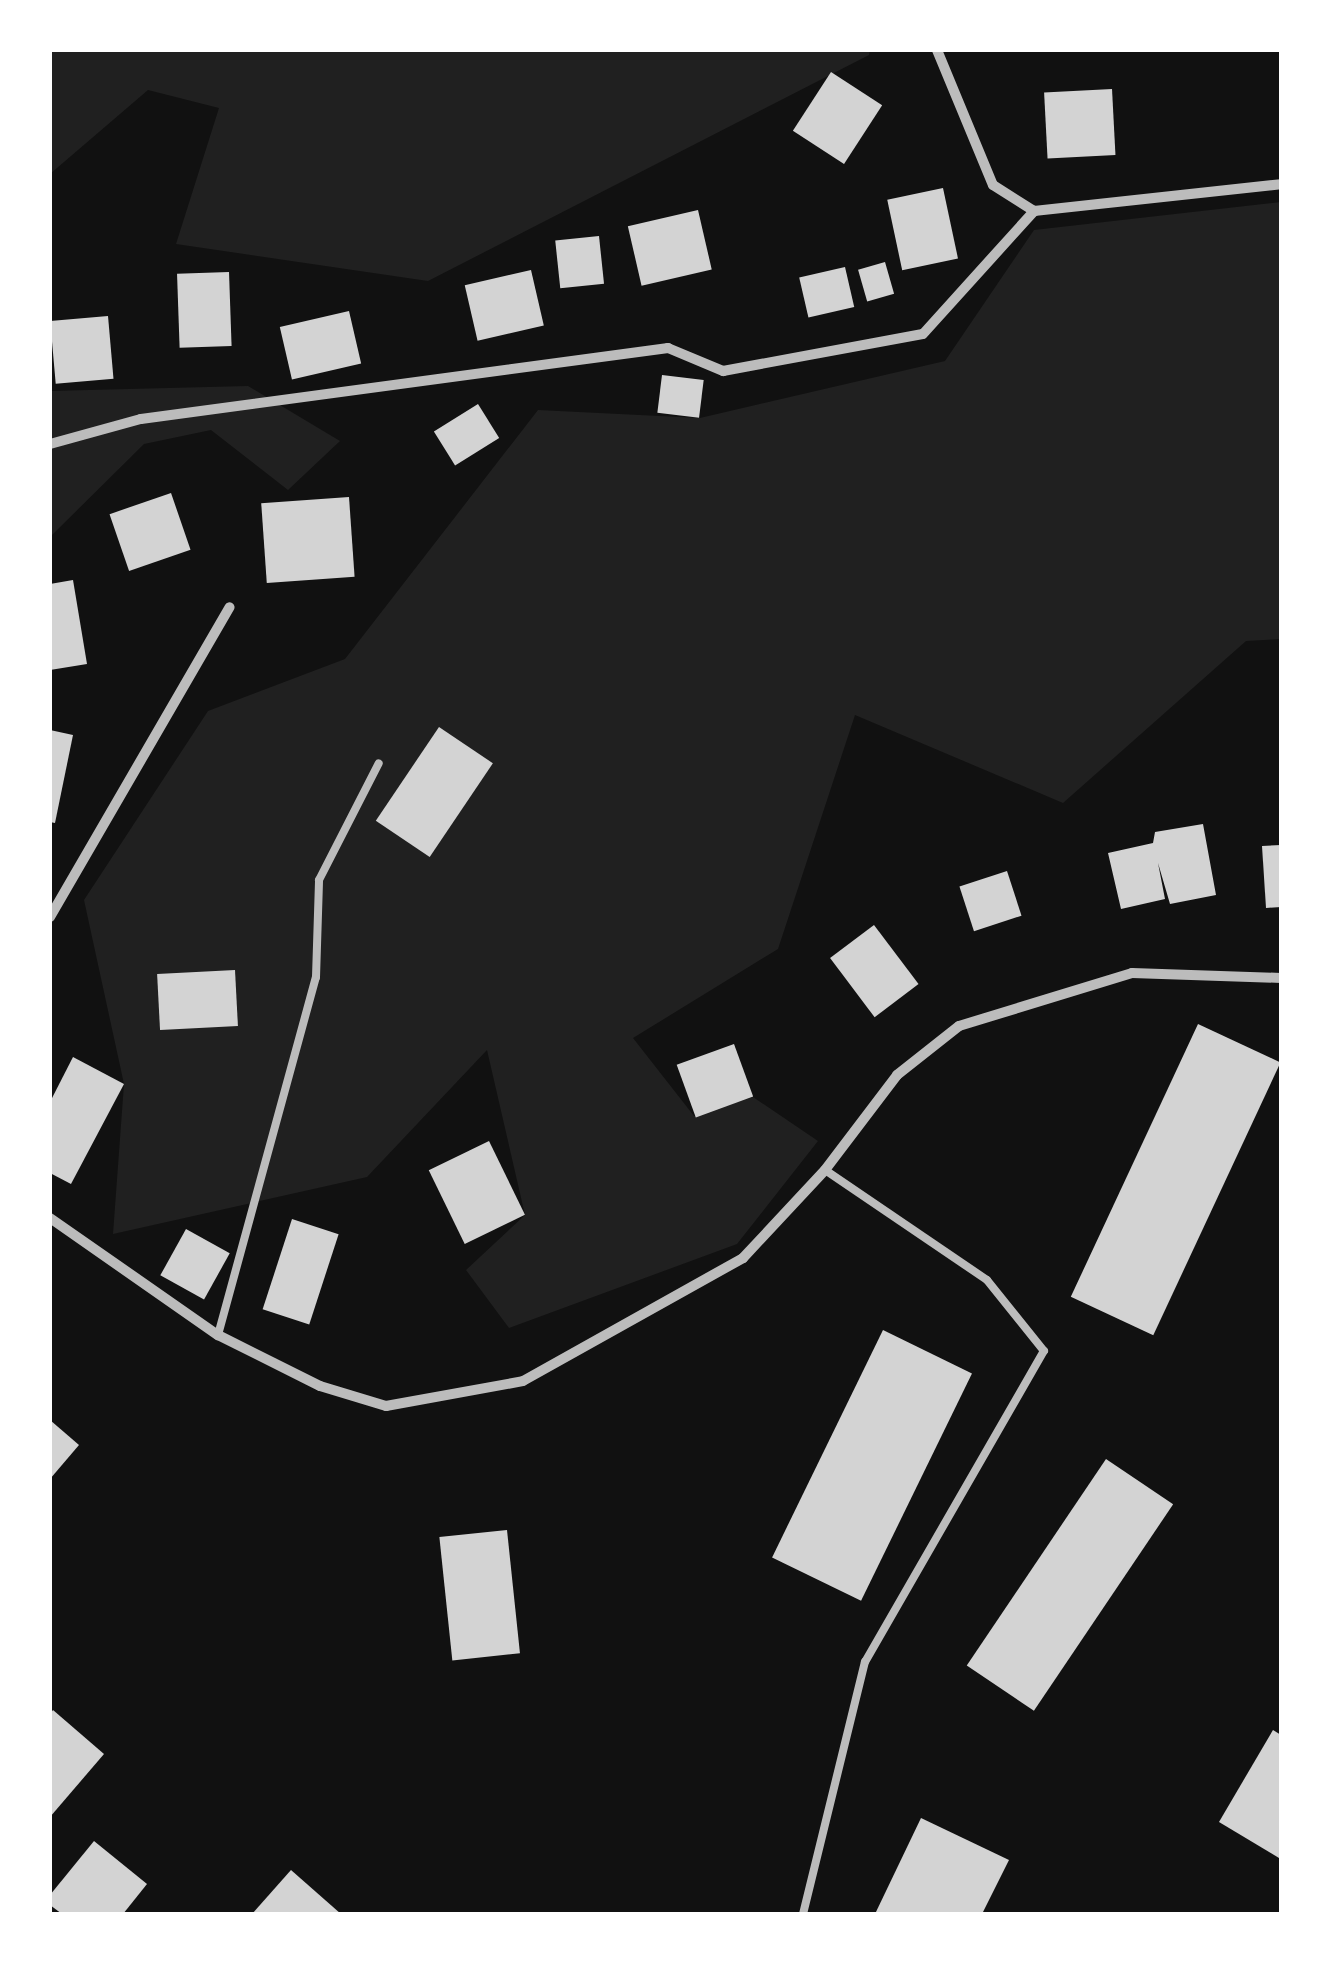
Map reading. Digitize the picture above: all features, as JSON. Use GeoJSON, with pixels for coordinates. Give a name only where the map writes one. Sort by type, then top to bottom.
{"type":"FeatureCollection","features":[{"type":"Feature","properties":{"kind":"street"},"geometry":{"type":"LineString","coordinates":[[937,50],[993,185],[1034,211],[1281,184]]}},
{"type":"Feature","properties":{"kind":"street"},"geometry":{"type":"LineString","coordinates":[[50,444],[141,419],[668,348],[723,371],[923,334],[1034,211]]}},
{"type":"Feature","properties":{"kind":"street"},"geometry":{"type":"LineString","coordinates":[[50,917],[230,606]]}},
{"type":"Feature","properties":{"kind":"street"},"geometry":{"type":"LineString","coordinates":[[50,1218],[218,1335],[320,1386],[386,1406],[522,1381],[743,1258],[826,1170],[898,1075],[960,1026],[1132,973],[1281,978]]}},
{"type":"Feature","properties":{"kind":"lane"},"geometry":{"type":"LineString","coordinates":[[218,1335],[316,977],[318,880],[380,763]]}},
{"type":"Feature","properties":{"kind":"lane"},"geometry":{"type":"LineString","coordinates":[[802,1914],[865,1662],[1044,1351],[988,1280],[826,1170]]}},
{"type":"Feature","properties":{"kind":"shaded area"},"geometry":{"type":"Polygon","coordinates":[[[50,50],[870,50],[869,55],[428,281],[176,244],[219,108],[148,90],[50,174],[50,50]]]}},
{"type":"Feature","properties":{"kind":"shaded area"},"geometry":{"type":"Polygon","coordinates":[[[1281,202],[1281,639],[1246,641],[1063,803],[855,715],[778,949],[633,1038],[694,1116],[753,1097],[818,1141],[737,1244],[509,1328],[466,1270],[525,1215],[487,1050],[367,1177],[113,1234],[124,1084],[84,900],[208,711],[345,659],[538,410],[700,418],[945,361],[1034,230],[1281,202]]]}},
{"type":"Feature","properties":{"kind":"shaded area"},"geometry":{"type":"Polygon","coordinates":[[[248,386],[340,441],[288,490],[211,430],[144,444],[50,537],[50,391],[248,386]]]}},
{"type":"Feature","properties":{"kind":"building"},"geometry":{"type":"Polygon","coordinates":[[[831,72],[882,105],[844,164],[793,131],[831,72]]]}},
{"type":"Feature","properties":{"kind":"building"},"geometry":{"type":"Polygon","coordinates":[[[1112,89],[1115,155],[1048,158],[1044,93],[1112,89]]]}},
{"type":"Feature","properties":{"kind":"building"},"geometry":{"type":"Polygon","coordinates":[[[943,188],[958,258],[902,270],[887,200],[943,188]]]}},
{"type":"Feature","properties":{"kind":"building"},"geometry":{"type":"Polygon","coordinates":[[[698,210],[712,269],[642,286],[628,226],[698,210]]]}},
{"type":"Feature","properties":{"kind":"building"},"geometry":{"type":"Polygon","coordinates":[[[599,236],[604,284],[560,288],[555,241],[599,236]]]}},
{"type":"Feature","properties":{"kind":"building"},"geometry":{"type":"Polygon","coordinates":[[[885,262],[894,294],[867,301],[858,270],[885,262]]]}},
{"type":"Feature","properties":{"kind":"building"},"geometry":{"type":"Polygon","coordinates":[[[845,267],[854,307],[808,318],[799,278],[845,267]]]}},
{"type":"Feature","properties":{"kind":"building"},"geometry":{"type":"Polygon","coordinates":[[[531,270],[544,326],[478,341],[465,285],[531,270]]]}},
{"type":"Feature","properties":{"kind":"building"},"geometry":{"type":"Polygon","coordinates":[[[229,272],[232,346],[180,348],[177,274],[229,272]]]}},
{"type":"Feature","properties":{"kind":"building"},"geometry":{"type":"Polygon","coordinates":[[[349,311],[361,364],[292,380],[280,327],[349,311]]]}},
{"type":"Feature","properties":{"kind":"building"},"geometry":{"type":"Polygon","coordinates":[[[108,316],[113,379],[56,384],[50,321],[108,316]]]}},
{"type":"Feature","properties":{"kind":"building"},"geometry":{"type":"Polygon","coordinates":[[[662,375],[704,380],[699,418],[657,413],[662,375]]]}},
{"type":"Feature","properties":{"kind":"building"},"geometry":{"type":"Polygon","coordinates":[[[478,404],[499,438],[455,465],[434,432],[478,404]]]}},
{"type":"Feature","properties":{"kind":"building"},"geometry":{"type":"Polygon","coordinates":[[[171,493],[191,550],[129,571],[110,514],[171,493]]]}},
{"type":"Feature","properties":{"kind":"building"},"geometry":{"type":"Polygon","coordinates":[[[349,497],[355,577],[267,583],[261,503],[349,497]]]}},
{"type":"Feature","properties":{"kind":"building"},"geometry":{"type":"Polygon","coordinates":[[[73,580],[87,664],[50,670],[50,584],[73,580]]]}},
{"type":"Feature","properties":{"kind":"building"},"geometry":{"type":"Polygon","coordinates":[[[439,727],[493,763],[430,857],[376,821],[439,727]]]}},
{"type":"Feature","properties":{"kind":"building"},"geometry":{"type":"Polygon","coordinates":[[[50,730],[73,735],[55,823],[50,822],[50,730]]]}},
{"type":"Feature","properties":{"kind":"building"},"geometry":{"type":"Polygon","coordinates":[[[1203,824],[1216,895],[1170,904],[1158,863],[1165,899],[1121,909],[1108,853],[1153,843],[1155,832],[1203,824]]]}},
{"type":"Feature","properties":{"kind":"building"},"geometry":{"type":"Polygon","coordinates":[[[1281,845],[1281,907],[1266,908],[1262,846],[1281,845]]]}},
{"type":"Feature","properties":{"kind":"building"},"geometry":{"type":"Polygon","coordinates":[[[1007,871],[1022,916],[974,931],[959,886],[1007,871]]]}},
{"type":"Feature","properties":{"kind":"building"},"geometry":{"type":"Polygon","coordinates":[[[874,925],[919,984],[875,1017],[830,958],[874,925]]]}},
{"type":"Feature","properties":{"kind":"building"},"geometry":{"type":"Polygon","coordinates":[[[235,970],[238,1026],[160,1030],[157,974],[235,970]]]}},
{"type":"Feature","properties":{"kind":"building"},"geometry":{"type":"Polygon","coordinates":[[[1198,1024],[1280,1062],[1153,1335],[1071,1297],[1198,1024]]]}},
{"type":"Feature","properties":{"kind":"building"},"geometry":{"type":"Polygon","coordinates":[[[734,1044],[753,1097],[696,1117],[677,1065],[734,1044]]]}},
{"type":"Feature","properties":{"kind":"building"},"geometry":{"type":"Polygon","coordinates":[[[73,1057],[124,1084],[71,1184],[50,1173],[50,1102],[73,1057]]]}},
{"type":"Feature","properties":{"kind":"building"},"geometry":{"type":"Polygon","coordinates":[[[489,1141],[525,1215],[465,1244],[429,1170],[489,1141]]]}},
{"type":"Feature","properties":{"kind":"building"},"geometry":{"type":"Polygon","coordinates":[[[292,1219],[339,1234],[309,1324],[263,1309],[292,1219]]]}},
{"type":"Feature","properties":{"kind":"building"},"geometry":{"type":"Polygon","coordinates":[[[186,1229],[230,1253],[204,1300],[160,1275],[186,1229]]]}},
{"type":"Feature","properties":{"kind":"building"},"geometry":{"type":"Polygon","coordinates":[[[883,1330],[972,1373],[861,1601],[772,1557],[883,1330]]]}},
{"type":"Feature","properties":{"kind":"building"},"geometry":{"type":"Polygon","coordinates":[[[50,1420],[79,1445],[50,1479],[50,1420]]]}},
{"type":"Feature","properties":{"kind":"building"},"geometry":{"type":"Polygon","coordinates":[[[1106,1459],[1173,1504],[1034,1711],[967,1665],[1106,1459]]]}},
{"type":"Feature","properties":{"kind":"building"},"geometry":{"type":"Polygon","coordinates":[[[507,1530],[520,1653],[452,1660],[439,1537],[507,1530]]]}},
{"type":"Feature","properties":{"kind":"building"},"geometry":{"type":"Polygon","coordinates":[[[53,1710],[104,1754],[50,1817],[50,1714],[53,1710]]]}},
{"type":"Feature","properties":{"kind":"building"},"geometry":{"type":"Polygon","coordinates":[[[1273,1730],[1281,1735],[1279,1858],[1219,1822],[1273,1730]]]}},
{"type":"Feature","properties":{"kind":"building"},"geometry":{"type":"Polygon","coordinates":[[[921,1818],[1009,1860],[982,1914],[875,1914],[921,1818]]]}},
{"type":"Feature","properties":{"kind":"building"},"geometry":{"type":"Polygon","coordinates":[[[94,1841],[147,1884],[123,1914],[62,1914],[50,1905],[50,1895],[94,1841]]]}},
{"type":"Feature","properties":{"kind":"building"},"geometry":{"type":"Polygon","coordinates":[[[291,1870],[341,1914],[252,1914],[291,1870]]]}}]}
